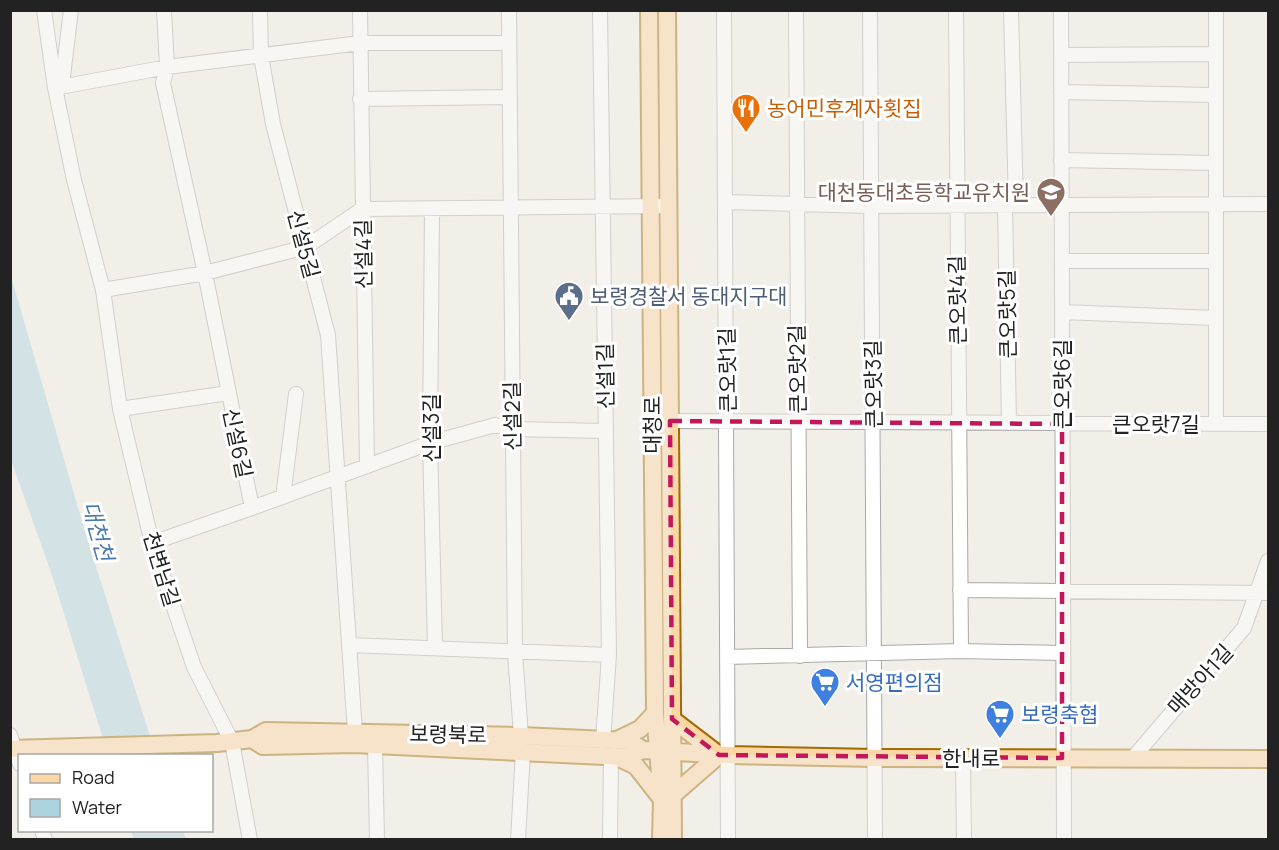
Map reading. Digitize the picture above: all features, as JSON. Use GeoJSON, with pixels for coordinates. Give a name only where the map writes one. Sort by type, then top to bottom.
{"type":"FeatureCollection","features":[{"type":"Feature","properties":{"kind":"main road","name":"대청로"},"geometry":{"type":"LineString","coordinates":[[649,10],[655,713],[673,840]]}},
{"type":"Feature","properties":{"kind":"main road","name":"대청로"},"geometry":{"type":"LineString","coordinates":[[659,751],[672,719],[667,10]]}},
{"type":"Feature","properties":{"kind":"main road"},"geometry":{"type":"LineString","coordinates":[[655,713],[640,729],[611,749],[636,766],[667,797],[724,755],[672,719]]}},
{"type":"Feature","properties":{"kind":"main road","name":"보령북로"},"geometry":{"type":"LineString","coordinates":[[14,749],[224,743],[252,739],[266,731],[355,732],[611,749],[625,757],[659,751]]}},
{"type":"Feature","properties":{"kind":"main road","name":"보령북로"},"geometry":{"type":"LineString","coordinates":[[252,739],[263,746],[522,743]]}},
{"type":"Feature","properties":{"kind":"main road","name":"한내로"},"geometry":{"type":"LineString","coordinates":[[659,751],[724,755],[875,758],[1269,759]]}},
{"type":"Feature","properties":{"kind":"main road","name":"대청로"},"geometry":{"type":"LineString","coordinates":[[661,840],[667,797]]}},
{"type":"Feature","properties":{"kind":"street","name":"천변남길"},"geometry":{"type":"LineString","coordinates":[[44,10],[55,88],[74,180],[103,290],[120,410],[152,543],[194,667],[224,743],[250,840]]}},
{"type":"Feature","properties":{"kind":"street"},"geometry":{"type":"LineString","coordinates":[[55,88],[63,76],[71,10]]}},
{"type":"Feature","properties":{"kind":"street","name":"신설6길"},"geometry":{"type":"LineString","coordinates":[[152,543],[252,508],[205,273],[163,83],[167,67],[164,10]]}},
{"type":"Feature","properties":{"kind":"street","name":"신설5길"},"geometry":{"type":"LineString","coordinates":[[260,10],[261,56],[273,124],[328,335],[355,732]]}},
{"type":"Feature","properties":{"kind":"street","name":"신설4길"},"geometry":{"type":"LineString","coordinates":[[360,10],[367,465]]}},
{"type":"Feature","properties":{"kind":"street","name":"신설2길"},"geometry":{"type":"LineString","coordinates":[[509,10],[515,653],[522,743],[518,840]]}},
{"type":"Feature","properties":{"kind":"street","name":"신설1길"},"geometry":{"type":"LineString","coordinates":[[600,10],[611,749],[610,840]]}},
{"type":"Feature","properties":{"kind":"street","name":"큰오랏1길"},"geometry":{"type":"LineString","coordinates":[[724,10],[727,421],[727,657],[724,755],[728,840]]}},
{"type":"Feature","properties":{"kind":"street","name":"큰오랏2길"},"geometry":{"type":"LineString","coordinates":[[796,10],[800,656]]}},
{"type":"Feature","properties":{"kind":"street","name":"큰오랏3길"},"geometry":{"type":"LineString","coordinates":[[870,10],[875,840]]}},
{"type":"Feature","properties":{"kind":"street","name":"큰오랏4길"},"geometry":{"type":"LineString","coordinates":[[956,10],[961,651]]}},
{"type":"Feature","properties":{"kind":"street","name":"큰오랏5길"},"geometry":{"type":"LineString","coordinates":[[1009,423],[1011,10]]}},
{"type":"Feature","properties":{"kind":"street","name":"큰오랏6길"},"geometry":{"type":"LineString","coordinates":[[1061,10],[1064,840]]}},
{"type":"Feature","properties":{"kind":"street","name":"큰오랏7길"},"geometry":{"type":"LineString","coordinates":[[670,421],[1216,424],[1215,10]]}},
{"type":"Feature","properties":{"kind":"street"},"geometry":{"type":"LineString","coordinates":[[55,88],[167,67],[360,43],[508,43]]}},
{"type":"Feature","properties":{"kind":"street"},"geometry":{"type":"LineString","coordinates":[[1061,55],[1215,54]]}},
{"type":"Feature","properties":{"kind":"street"},"geometry":{"type":"LineString","coordinates":[[1061,92],[1215,95]]}},
{"type":"Feature","properties":{"kind":"street"},"geometry":{"type":"LineString","coordinates":[[360,99],[509,97]]}},
{"type":"Feature","properties":{"kind":"street"},"geometry":{"type":"LineString","coordinates":[[1061,160],[1215,163]]}},
{"type":"Feature","properties":{"kind":"street"},"geometry":{"type":"LineString","coordinates":[[725,202],[870,206],[1269,204]]}},
{"type":"Feature","properties":{"kind":"street"},"geometry":{"type":"LineString","coordinates":[[103,290],[205,273],[306,247],[362,209],[668,206]]}},
{"type":"Feature","properties":{"kind":"street","name":"신설3길"},"geometry":{"type":"LineString","coordinates":[[432,209],[430,442],[435,647]]}},
{"type":"Feature","properties":{"kind":"street"},"geometry":{"type":"LineString","coordinates":[[1062,261],[1215,261]]}},
{"type":"Feature","properties":{"kind":"street"},"geometry":{"type":"LineString","coordinates":[[1062,312],[1215,318]]}},
{"type":"Feature","properties":{"kind":"street"},"geometry":{"type":"LineString","coordinates":[[120,410],[228,393]]}},
{"type":"Feature","properties":{"kind":"street"},"geometry":{"type":"LineString","coordinates":[[283,497],[296,394]]}},
{"type":"Feature","properties":{"kind":"street"},"geometry":{"type":"LineString","coordinates":[[1216,424],[1269,424]]}},
{"type":"Feature","properties":{"kind":"street"},"geometry":{"type":"LineString","coordinates":[[252,508],[430,442],[495,425],[513,429],[606,430]]}},
{"type":"Feature","properties":{"kind":"street","name":"매방아1길"},"geometry":{"type":"LineString","coordinates":[[1132,759],[1244,628],[1263,592],[1269,561]]}},
{"type":"Feature","properties":{"kind":"street"},"geometry":{"type":"LineString","coordinates":[[960,590],[1263,592]]}},
{"type":"Feature","properties":{"kind":"street"},"geometry":{"type":"LineString","coordinates":[[349,645],[609,655]]}},
{"type":"Feature","properties":{"kind":"street"},"geometry":{"type":"LineString","coordinates":[[727,657],[875,652],[1062,653]]}},
{"type":"Feature","properties":{"kind":"street"},"geometry":{"type":"LineString","coordinates":[[375,745],[377,840]]}},
{"type":"Feature","properties":{"kind":"street"},"geometry":{"type":"LineString","coordinates":[[963,758],[964,840]]}},
{"type":"Feature","properties":{"kind":"highlighted area"},"geometry":{"type":"Polygon","coordinates":[[[670,421],[1062,424],[1062,758],[719,755],[672,719],[670,421]]]}},
{"type":"Feature","properties":{"kind":"water"},"geometry":{"type":"Polygon","coordinates":[[[10,273],[86,535],[156,754],[108,754],[52,575],[11,460],[10,273]]]}},
{"type":"Feature","properties":{"kind":"water"},"geometry":{"type":"Polygon","coordinates":[[[131,832],[183,832],[186,839],[134,839],[131,832]]]}},
{"type":"Feature","properties":{"kind":"place","name":"농어민후계자횟집"},"geometry":{"type":"Point","coordinates":[746,134]}},
{"type":"Feature","properties":{"kind":"place","name":"대천동대초등학교유치원"},"geometry":{"type":"Point","coordinates":[1051,218]}},
{"type":"Feature","properties":{"kind":"place","name":"보령경찰서 동대지구대"},"geometry":{"type":"Point","coordinates":[569,322]}},
{"type":"Feature","properties":{"kind":"place","name":"서영편의점"},"geometry":{"type":"Point","coordinates":[825,708]}},
{"type":"Feature","properties":{"kind":"place","name":"보령축협"},"geometry":{"type":"Point","coordinates":[1000,740]}},
{"type":"Feature","properties":{"kind":"water label","name":"대천천"},"geometry":{"type":"Point","coordinates":[98,531]}}]}
